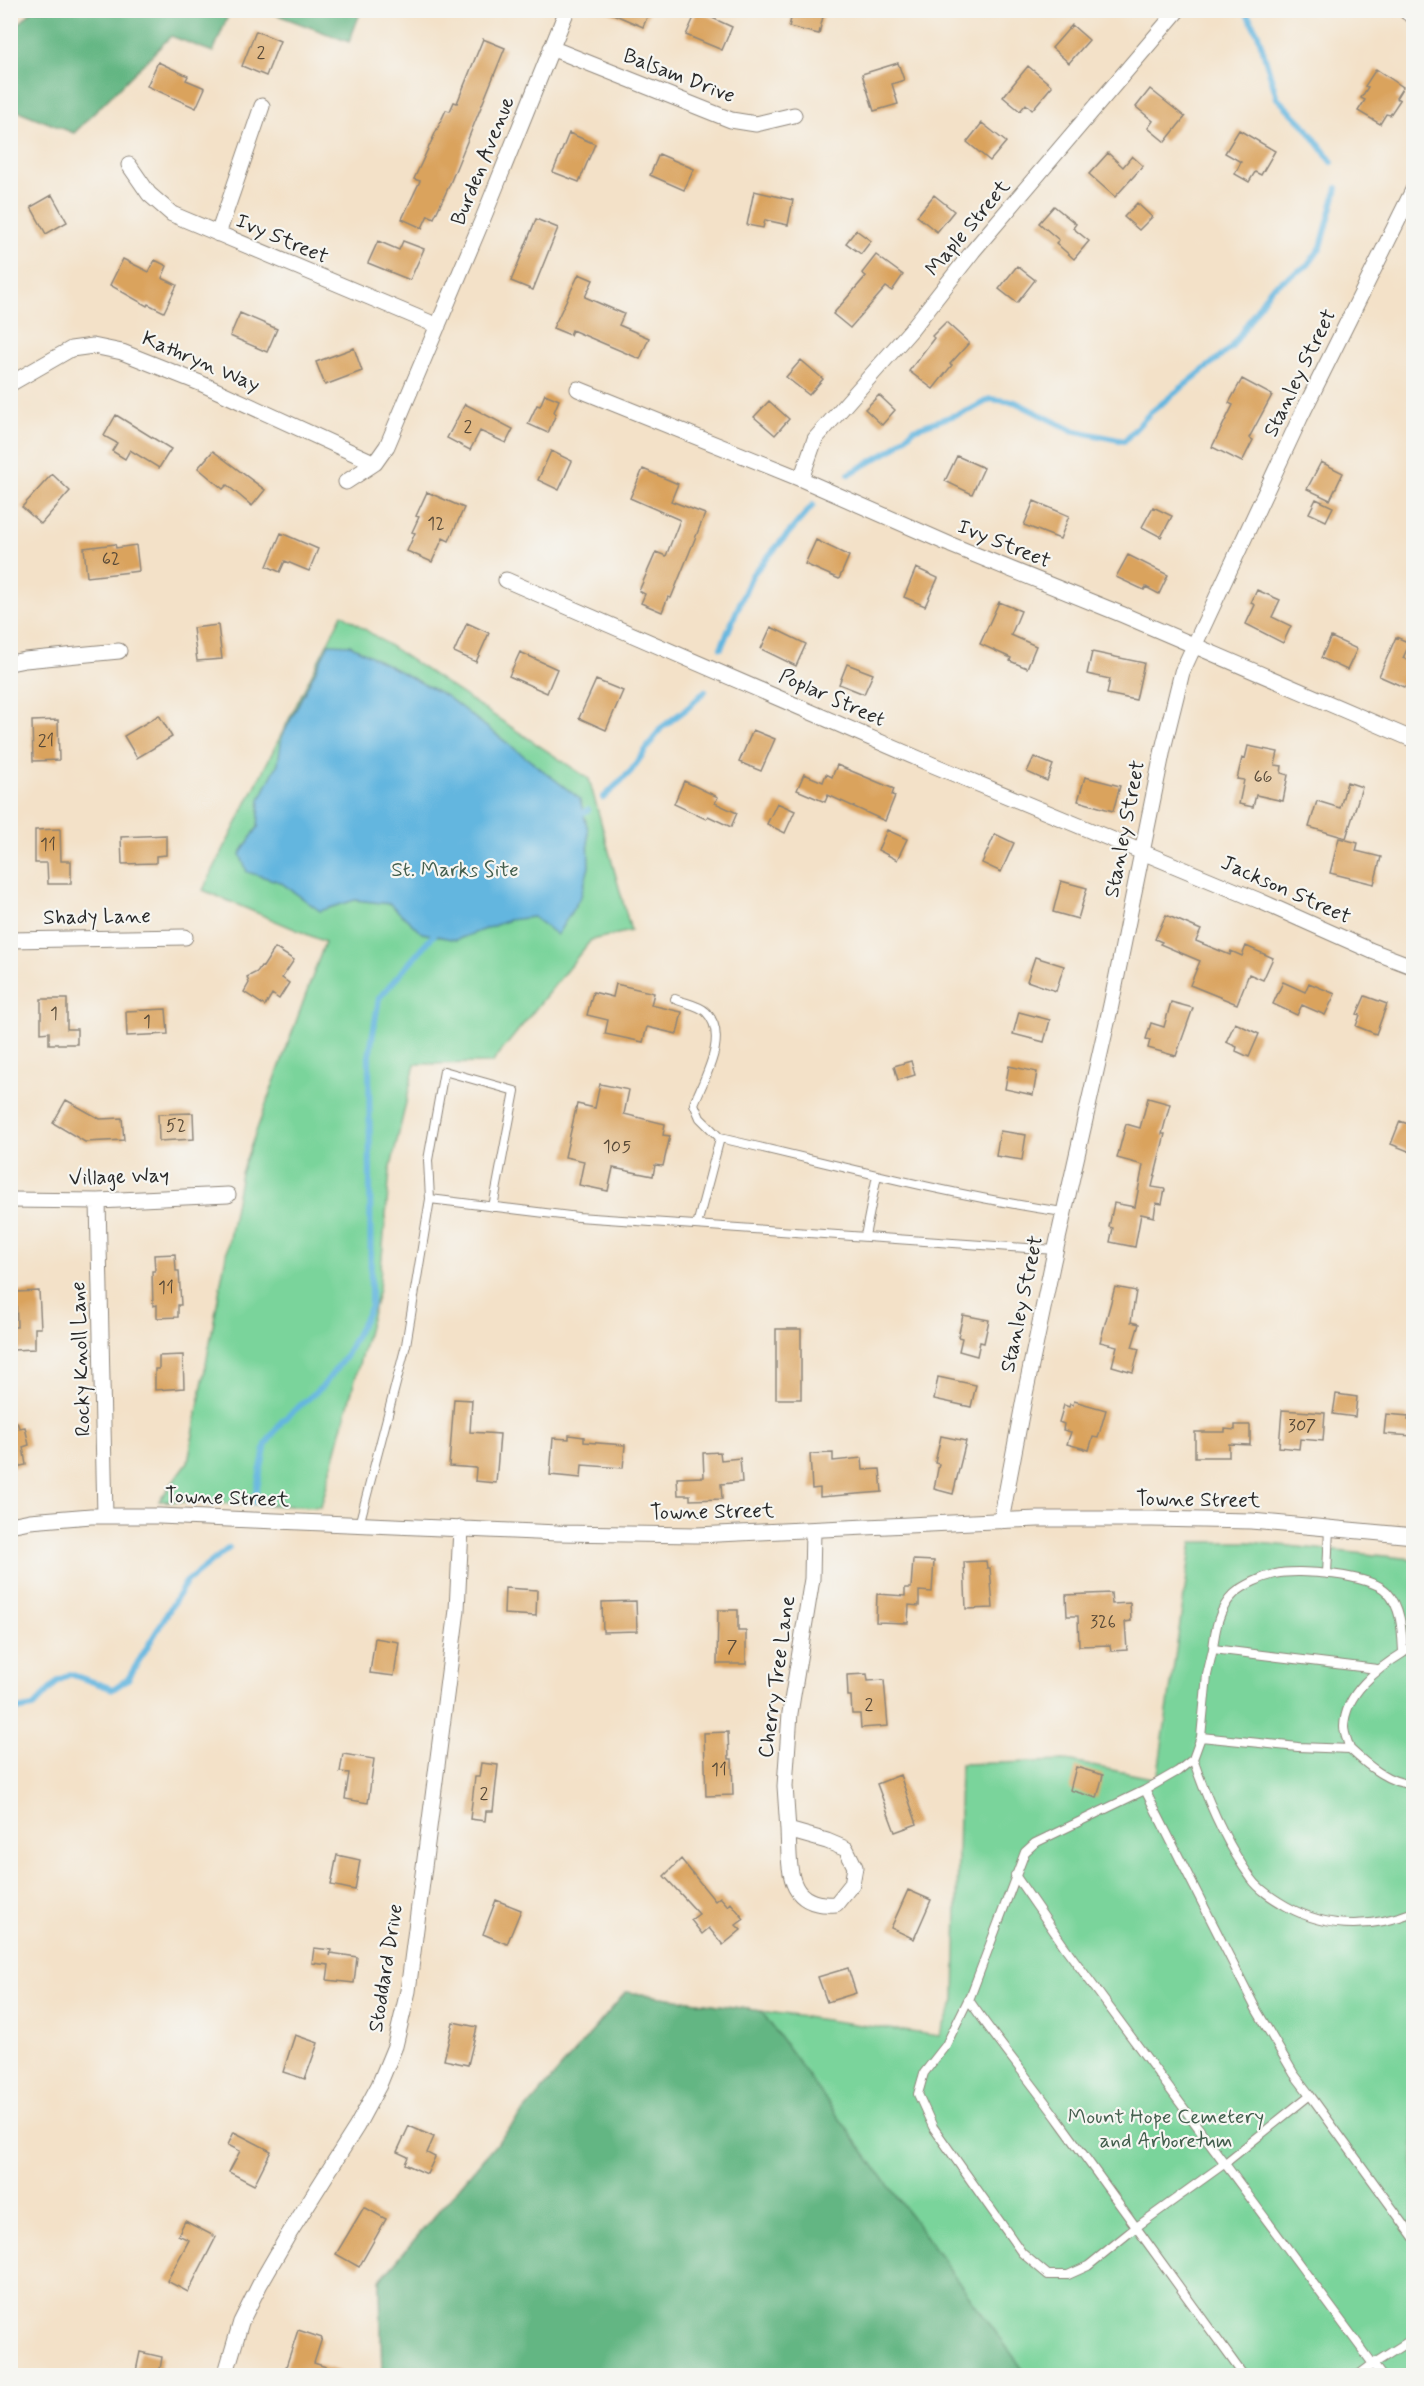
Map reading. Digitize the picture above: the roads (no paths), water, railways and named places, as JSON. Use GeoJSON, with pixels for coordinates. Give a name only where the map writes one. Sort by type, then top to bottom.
{"type":"FeatureCollection","features":[{"type":"Feature","properties":{"kind":"main road"},"geometry":{"type":"LineString","coordinates":[[1409,10],[1413,13]]}},
{"type":"Feature","properties":{"kind":"street","name":"Burden Avenue"},"geometry":{"type":"LineString","coordinates":[[375,463],[387,446],[438,326],[567,10]]}},
{"type":"Feature","properties":{"kind":"street","name":"Maple Street"},"geometry":{"type":"LineString","coordinates":[[801,479],[815,439],[911,330],[973,251],[1178,10]]}},
{"type":"Feature","properties":{"kind":"street","name":"Balsam Drive"},"geometry":{"type":"LineString","coordinates":[[551,48],[731,120],[756,124],[794,115]]}},
{"type":"Feature","properties":{"kind":"street"},"geometry":{"type":"LineString","coordinates":[[218,234],[262,106]]}},
{"type":"Feature","properties":{"kind":"street","name":"Ivy Street"},"geometry":{"type":"LineString","coordinates":[[129,165],[149,194],[172,214],[438,326]]}},
{"type":"Feature","properties":{"kind":"street","name":"Stanley Street"},"geometry":{"type":"LineString","coordinates":[[1001,1521],[1063,1212],[1112,1005],[1163,749],[1182,672],[1300,418],[1413,188]]}},
{"type":"Feature","properties":{"kind":"street","name":"Kathryn Way"},"geometry":{"type":"LineString","coordinates":[[10,384],[72,349],[93,346],[122,351],[200,383],[375,463]]}},
{"type":"Feature","properties":{"kind":"street","name":"Ivy Street"},"geometry":{"type":"LineString","coordinates":[[578,389],[801,479],[951,545],[1193,645],[1413,740]]}},
{"type":"Feature","properties":{"kind":"street"},"geometry":{"type":"LineString","coordinates":[[346,482],[375,463]]}},
{"type":"Feature","properties":{"kind":"street","name":"Poplar Street"},"geometry":{"type":"LineString","coordinates":[[506,580],[933,765],[1143,852]]}},
{"type":"Feature","properties":{"kind":"street"},"geometry":{"type":"LineString","coordinates":[[10,663],[119,651]]}},
{"type":"Feature","properties":{"kind":"street","name":"Jackson Street"},"geometry":{"type":"LineString","coordinates":[[1143,852],[1413,967]]}},
{"type":"Feature","properties":{"kind":"street","name":"Shady Lane"},"geometry":{"type":"LineString","coordinates":[[10,940],[185,937]]}},
{"type":"Feature","properties":{"kind":"street","name":"Village Way"},"geometry":{"type":"LineString","coordinates":[[10,1200],[98,1202],[228,1196]]}},
{"type":"Feature","properties":{"kind":"street","name":"Rocky Knoll Lane"},"geometry":{"type":"LineString","coordinates":[[98,1202],[105,1516]]}},
{"type":"Feature","properties":{"kind":"street","name":"Towne Street"},"geometry":{"type":"LineString","coordinates":[[10,1525],[30,1521],[105,1516],[217,1517],[558,1533],[697,1535],[1001,1521],[1152,1519],[1240,1520],[1413,1536]]}},
{"type":"Feature","properties":{"kind":"street","name":"Stoddard Drive"},"geometry":{"type":"LineString","coordinates":[[225,2376],[241,2322],[287,2237],[357,2126],[379,2085],[395,2046],[408,1991],[457,1610],[461,1528]]}},
{"type":"Feature","properties":{"kind":"street","name":"Cherry Tree Lane"},"geometry":{"type":"LineString","coordinates":[[788,1830],[846,1849],[855,1867],[852,1884],[836,1904],[822,1905],[805,1899],[791,1880],[785,1786],[790,1713],[812,1579],[813,1530]]}},
{"type":"Feature","properties":{"kind":"lane"},"geometry":{"type":"LineString","coordinates":[[675,999],[705,1011],[716,1028],[716,1046],[694,1104],[700,1118],[720,1138],[1008,1204],[1063,1212]]}},
{"type":"Feature","properties":{"kind":"lane"},"geometry":{"type":"LineString","coordinates":[[359,1525],[406,1345],[429,1200],[428,1160],[444,1071],[515,1091],[493,1207]]}},
{"type":"Feature","properties":{"kind":"lane"},"geometry":{"type":"LineString","coordinates":[[697,1225],[720,1138]]}},
{"type":"Feature","properties":{"kind":"lane"},"geometry":{"type":"LineString","coordinates":[[865,1236],[877,1175]]}},
{"type":"Feature","properties":{"kind":"lane"},"geometry":{"type":"LineString","coordinates":[[429,1200],[578,1217],[1055,1250]]}},
{"type":"Feature","properties":{"kind":"lane"},"geometry":{"type":"LineString","coordinates":[[1327,1574],[1329,1528]]}},
{"type":"Feature","properties":{"kind":"lane"},"geometry":{"type":"LineString","coordinates":[[1245,2376],[969,2000],[1025,1852],[1035,1843],[1145,1790],[1178,1771],[1193,1759],[1201,1737],[1207,1675],[1216,1628],[1224,1608],[1234,1594],[1255,1581],[1277,1573],[1327,1574],[1376,1583],[1386,1591],[1395,1604],[1402,1629],[1403,1653]]}},
{"type":"Feature","properties":{"kind":"lane"},"geometry":{"type":"LineString","coordinates":[[1413,1646],[1377,1669],[1355,1695],[1346,1713],[1344,1729],[1350,1749],[1371,1767],[1390,1778],[1413,1784]]}},
{"type":"Feature","properties":{"kind":"lane"},"geometry":{"type":"LineString","coordinates":[[1213,1649],[1377,1669]]}},
{"type":"Feature","properties":{"kind":"lane"},"geometry":{"type":"LineString","coordinates":[[1201,1737],[1298,1747],[1350,1749]]}},
{"type":"Feature","properties":{"kind":"lane"},"geometry":{"type":"LineString","coordinates":[[1193,1759],[1208,1801],[1232,1846],[1252,1879],[1273,1899],[1309,1918],[1346,1925],[1396,1919],[1413,1912]]}},
{"type":"Feature","properties":{"kind":"lane"},"geometry":{"type":"LineString","coordinates":[[1145,1790],[1256,2009],[1294,2074],[1413,2238]]}},
{"type":"Feature","properties":{"kind":"lane"},"geometry":{"type":"LineString","coordinates":[[1016,1875],[1064,1946],[1382,2376]]}},
{"type":"Feature","properties":{"kind":"lane"},"geometry":{"type":"LineString","coordinates":[[971,1994],[946,2045],[924,2073],[918,2094],[933,2127],[1022,2253],[1048,2275],[1068,2275],[1088,2266],[1135,2228],[1224,2164],[1310,2094]]}},
{"type":"Feature","properties":{"kind":"lane"},"geometry":{"type":"LineString","coordinates":[[1357,2376],[1413,2338]]}},
{"type":"Feature","properties":{"kind":"water"},"geometry":{"type":"Polygon","coordinates":[[[329,644],[350,645],[446,696],[580,799],[588,830],[589,867],[581,896],[557,935],[533,917],[509,920],[456,940],[422,933],[390,904],[355,900],[320,911],[280,882],[247,872],[240,854],[258,827],[260,799],[278,763],[282,737],[329,644]]]}},
{"type":"Feature","properties":{"kind":"waterway"},"geometry":{"type":"LineString","coordinates":[[1245,10],[1258,34],[1277,98],[1305,126],[1332,162]]}},
{"type":"Feature","properties":{"kind":"waterway"},"geometry":{"type":"LineString","coordinates":[[849,474],[893,449],[914,429],[970,410],[990,399],[1015,402],[1071,430],[1124,441],[1150,413],[1231,348],[1271,288],[1308,265],[1321,247],[1337,188]]}},
{"type":"Feature","properties":{"kind":"waterway"},"geometry":{"type":"LineString","coordinates":[[721,648],[752,575],[813,505]]}},
{"type":"Feature","properties":{"kind":"waterway"},"geometry":{"type":"LineString","coordinates":[[603,798],[631,771],[661,728],[689,707],[705,691]]}},
{"type":"Feature","properties":{"kind":"waterway"},"geometry":{"type":"LineString","coordinates":[[576,816],[588,810]]}},
{"type":"Feature","properties":{"kind":"waterway"},"geometry":{"type":"LineString","coordinates":[[254,1502],[266,1444],[282,1421],[323,1386],[345,1357],[371,1306],[369,1057],[379,998],[439,929]]}},
{"type":"Feature","properties":{"kind":"waterway"},"geometry":{"type":"LineString","coordinates":[[10,1711],[33,1707],[58,1681],[70,1674],[113,1689],[128,1679],[186,1582],[229,1548]]}},
{"type":"Feature","properties":{"kind":"park label","name":"St. Marks Site"},"geometry":{"type":"Point","coordinates":[455,870]}},
{"type":"Feature","properties":{"kind":"park label","name":"Mount Hope Cemetery and Arboretum"},"geometry":{"type":"Point","coordinates":[1166,2129]}}]}
